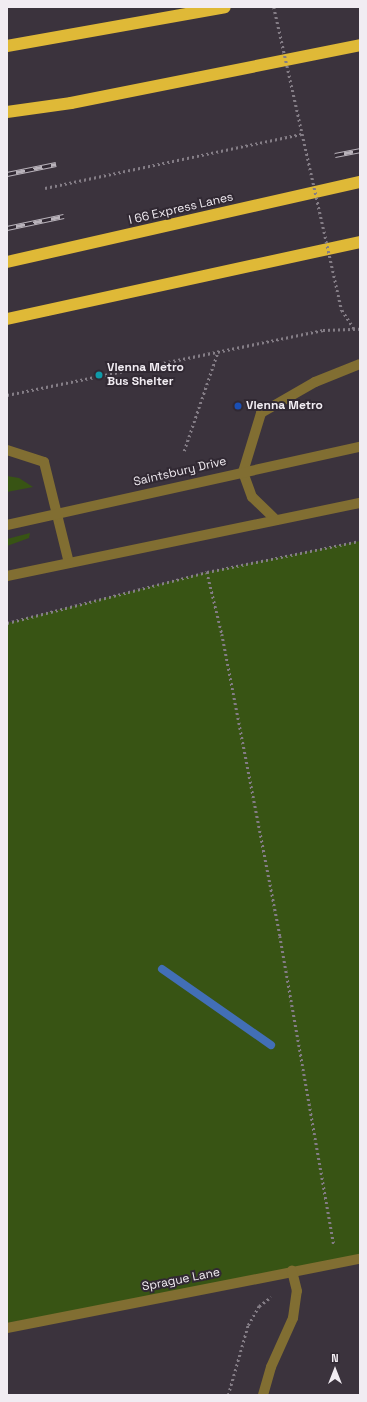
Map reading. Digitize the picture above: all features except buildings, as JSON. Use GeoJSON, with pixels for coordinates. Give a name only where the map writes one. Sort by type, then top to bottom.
{"type":"FeatureCollection","features":[{"type":"Feature","properties":{"kind":"highway"},"geometry":{"type":"LineString","coordinates":[[7,46],[225,7]]}},
{"type":"Feature","properties":{"kind":"highway"},"geometry":{"type":"LineString","coordinates":[[7,112],[71,103],[360,44]]}},
{"type":"Feature","properties":{"kind":"highway","name":"I 66 Express Lanes"},"geometry":{"type":"LineString","coordinates":[[7,262],[360,182]]}},
{"type":"Feature","properties":{"kind":"highway"},"geometry":{"type":"LineString","coordinates":[[7,319],[360,242]]}},
{"type":"Feature","properties":{"kind":"street"},"geometry":{"type":"LineString","coordinates":[[276,520],[252,497],[243,472],[262,413],[315,382],[360,364]]}},
{"type":"Feature","properties":{"kind":"street","name":"Saintsbury Drive"},"geometry":{"type":"LineString","coordinates":[[7,525],[360,447]]}},
{"type":"Feature","properties":{"kind":"street"},"geometry":{"type":"LineString","coordinates":[[7,450],[44,462],[58,513],[69,563]]}},
{"type":"Feature","properties":{"kind":"street"},"geometry":{"type":"LineString","coordinates":[[7,576],[360,503]]}},
{"type":"Feature","properties":{"kind":"street","name":"Sprague Lane"},"geometry":{"type":"LineString","coordinates":[[7,1328],[292,1271],[360,1259]]}},
{"type":"Feature","properties":{"kind":"street"},"geometry":{"type":"LineString","coordinates":[[263,1395],[271,1367],[293,1318],[297,1291],[292,1271]]}},
{"type":"Feature","properties":{"kind":"path"},"geometry":{"type":"LineString","coordinates":[[274,7],[301,134],[342,310],[355,330]]}},
{"type":"Feature","properties":{"kind":"path"},"geometry":{"type":"LineString","coordinates":[[45,188],[301,134]]}},
{"type":"Feature","properties":{"kind":"path"},"geometry":{"type":"LineString","coordinates":[[7,395],[323,330],[360,329]]}},
{"type":"Feature","properties":{"kind":"path"},"geometry":{"type":"LineString","coordinates":[[184,451],[218,351]]}},
{"type":"Feature","properties":{"kind":"path"},"geometry":{"type":"LineString","coordinates":[[7,623],[207,572],[360,541]]}},
{"type":"Feature","properties":{"kind":"path"},"geometry":{"type":"LineString","coordinates":[[207,572],[222,634],[277,920],[333,1239]]}},
{"type":"Feature","properties":{"kind":"path"},"geometry":{"type":"LineString","coordinates":[[228,1395],[248,1325],[259,1306],[272,1296]]}},
{"type":"Feature","properties":{"kind":"green space"},"geometry":{"type":"Polygon","coordinates":[[[7,476],[19,478],[33,487],[7,492],[7,476]]]}},
{"type":"Feature","properties":{"kind":"green space"},"geometry":{"type":"Polygon","coordinates":[[[30,533],[29,538],[7,546],[7,539],[30,533]]]}},
{"type":"Feature","properties":{"kind":"green space"},"geometry":{"type":"Polygon","coordinates":[[[360,541],[360,1259],[7,1323],[7,623],[207,572],[360,541]]]}},
{"type":"Feature","properties":{"kind":"waterway"},"geometry":{"type":"LineString","coordinates":[[162,969],[271,1045]]}},
{"type":"Feature","properties":{"kind":"railway"},"geometry":{"type":"LineString","coordinates":[[335,155],[360,150]]}},
{"type":"Feature","properties":{"kind":"railway"},"geometry":{"type":"LineString","coordinates":[[7,174],[56,164]]}},
{"type":"Feature","properties":{"kind":"railway"},"geometry":{"type":"LineString","coordinates":[[7,228],[64,216]]}},
{"type":"Feature","properties":{"kind":"place","name":"Vienna Metro Bus Shelter"},"geometry":{"type":"Point","coordinates":[99,375]}},
{"type":"Feature","properties":{"kind":"place","name":"Vienna Metro"},"geometry":{"type":"Point","coordinates":[238,406]}}]}
